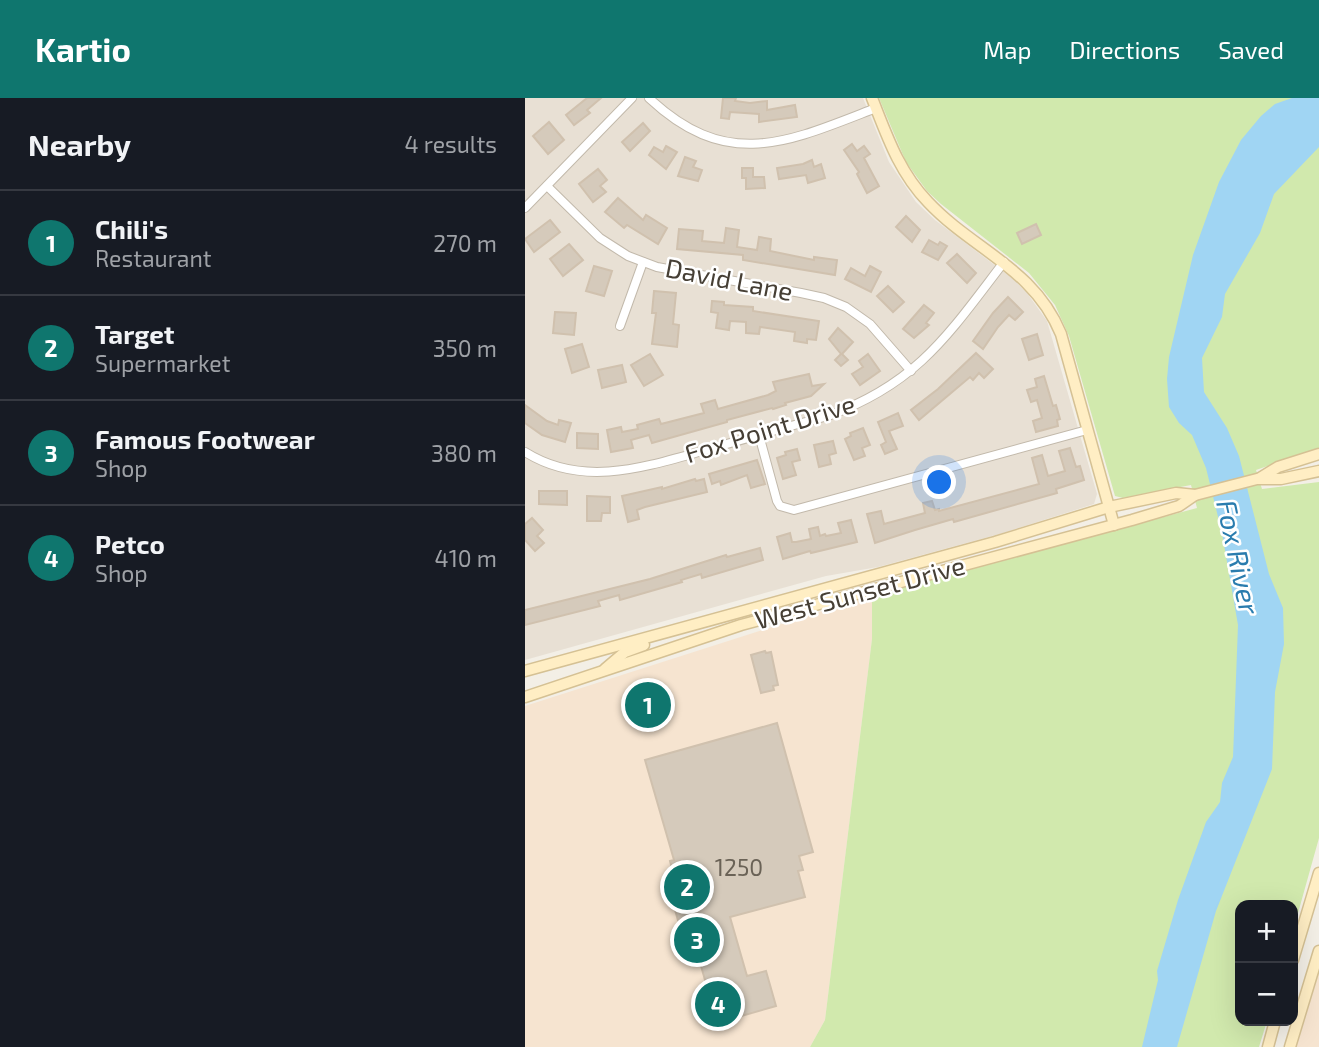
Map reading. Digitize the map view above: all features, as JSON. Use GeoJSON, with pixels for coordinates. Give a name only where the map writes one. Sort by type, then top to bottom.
{"type":"FeatureCollection","features":[{"type":"Feature","properties":{"kind":"main road"},"geometry":{"type":"LineString","coordinates":[[874,103],[901,167],[912,185],[930,205],[1024,278],[1055,321],[1114,525]]}},
{"type":"Feature","properties":{"kind":"main road","name":"West Sunset Drive"},"geometry":{"type":"LineString","coordinates":[[1257,479],[1278,467],[1319,454]]}},
{"type":"Feature","properties":{"kind":"main road","name":"West Sunset Drive"},"geometry":{"type":"LineString","coordinates":[[525,696],[741,625],[1179,506],[1195,495],[1257,479],[1281,479],[1319,471]]}},
{"type":"Feature","properties":{"kind":"main road","name":"West Sunset Drive"},"geometry":{"type":"LineString","coordinates":[[525,671],[995,542],[1109,508],[1176,493],[1195,495]]}},
{"type":"Feature","properties":{"kind":"main road"},"geometry":{"type":"LineString","coordinates":[[603,671],[625,652],[652,643],[672,631]]}},
{"type":"Feature","properties":{"kind":"main road"},"geometry":{"type":"LineString","coordinates":[[574,681],[587,669],[610,658],[608,648]]}},
{"type":"Feature","properties":{"kind":"main road"},"geometry":{"type":"LineString","coordinates":[[1298,943],[1319,873]]}},
{"type":"Feature","properties":{"kind":"main road"},"geometry":{"type":"LineString","coordinates":[[1290,1047],[1319,951]]}},
{"type":"Feature","properties":{"kind":"main road"},"geometry":{"type":"LineString","coordinates":[[1268,1047],[1274,1026]]}},
{"type":"Feature","properties":{"kind":"street"},"geometry":{"type":"LineString","coordinates":[[525,208],[632,98]]}},
{"type":"Feature","properties":{"kind":"street"},"geometry":{"type":"LineString","coordinates":[[649,98],[679,122],[701,133],[722,141],[756,144],[805,136],[874,103]]}},
{"type":"Feature","properties":{"kind":"street","name":"David Lane"},"geometry":{"type":"LineString","coordinates":[[547,186],[603,240],[628,256],[657,267],[800,293],[836,303],[870,324],[911,371]]}},
{"type":"Feature","properties":{"kind":"street"},"geometry":{"type":"LineString","coordinates":[[620,326],[643,262]]}},
{"type":"Feature","properties":{"kind":"street","name":"Fox Point Drive"},"geometry":{"type":"LineString","coordinates":[[526,455],[585,472],[622,472],[851,407],[889,388],[911,371],[940,343],[1004,262]]}},
{"type":"Feature","properties":{"kind":"street"},"geometry":{"type":"LineString","coordinates":[[759,435],[777,501],[786,509],[795,510],[1087,429]]}},
{"type":"Feature","properties":{"kind":"shaded area"},"geometry":{"type":"Polygon","coordinates":[[[525,98],[863,98],[889,162],[916,202],[935,220],[1013,279],[1047,321],[1097,494],[1094,504],[1003,533],[878,567],[826,576],[525,660],[525,98]]]}},
{"type":"Feature","properties":{"kind":"shaded area"},"geometry":{"type":"Polygon","coordinates":[[[872,595],[872,639],[825,1020],[810,1047],[525,1047],[525,706],[872,595]]]}},
{"type":"Feature","properties":{"kind":"shaded area"},"geometry":{"type":"Polygon","coordinates":[[[1319,969],[1319,1047],[1296,1047],[1319,969]]]}},
{"type":"Feature","properties":{"kind":"green space"},"geometry":{"type":"Polygon","coordinates":[[[879,98],[1319,98],[1319,448],[1256,470],[1262,489],[1319,482],[1319,838],[1298,913],[1298,900],[1235,900],[1235,1026],[1265,1026],[1259,1047],[810,1047],[825,1020],[872,639],[872,595],[1197,508],[1191,485],[1123,498],[1115,496],[1069,336],[1055,305],[1029,273],[927,191],[906,162],[879,98]]]}},
{"type":"Feature","properties":{"kind":"water","name":"Fox River"},"geometry":{"type":"Polygon","coordinates":[[[1292,98],[1319,98],[1319,147],[1274,194],[1260,233],[1225,294],[1222,317],[1202,358],[1204,392],[1227,428],[1239,456],[1269,574],[1283,608],[1284,644],[1275,692],[1272,769],[1216,911],[1177,1047],[1142,1047],[1158,980],[1157,971],[1178,900],[1206,822],[1220,802],[1222,783],[1233,757],[1238,625],[1222,533],[1206,468],[1192,435],[1179,423],[1169,407],[1169,357],[1193,255],[1219,182],[1241,140],[1261,116],[1275,104],[1292,98]]]}},
{"type":"Feature","properties":{"kind":"building"},"geometry":{"type":"Polygon","coordinates":[[[587,98],[601,98],[587,110],[590,113],[574,125],[566,115],[587,98]]]}},
{"type":"Feature","properties":{"kind":"building"},"geometry":{"type":"Polygon","coordinates":[[[723,98],[736,98],[735,101],[750,103],[767,101],[767,110],[795,105],[797,117],[759,122],[759,114],[730,112],[729,119],[721,118],[723,98]]]}},
{"type":"Feature","properties":{"kind":"building"},"geometry":{"type":"Polygon","coordinates":[[[549,122],[564,140],[548,154],[533,136],[549,122]]]}},
{"type":"Feature","properties":{"kind":"building"},"geometry":{"type":"Polygon","coordinates":[[[643,123],[650,131],[630,151],[622,142],[643,123]]]}},
{"type":"Feature","properties":{"kind":"building"},"geometry":{"type":"Polygon","coordinates":[[[852,144],[857,151],[864,146],[870,154],[864,158],[879,186],[867,193],[857,174],[859,172],[844,150],[852,144]]]}},
{"type":"Feature","properties":{"kind":"building"},"geometry":{"type":"Polygon","coordinates":[[[666,146],[677,152],[666,169],[649,155],[654,147],[663,152],[666,146]]]}},
{"type":"Feature","properties":{"kind":"building"},"geometry":{"type":"Polygon","coordinates":[[[685,157],[696,161],[693,167],[702,170],[698,181],[678,176],[685,157]]]}},
{"type":"Feature","properties":{"kind":"building"},"geometry":{"type":"Polygon","coordinates":[[[812,160],[814,167],[821,164],[825,178],[808,183],[806,175],[779,179],[777,168],[812,160]]]}},
{"type":"Feature","properties":{"kind":"building"},"geometry":{"type":"Polygon","coordinates":[[[742,168],[753,168],[753,177],[764,177],[765,188],[746,189],[742,168]]]}},
{"type":"Feature","properties":{"kind":"building"},"geometry":{"type":"Polygon","coordinates":[[[598,169],[607,180],[600,186],[606,192],[593,202],[579,184],[598,169]]]}},
{"type":"Feature","properties":{"kind":"building"},"geometry":{"type":"Polygon","coordinates":[[[618,198],[643,220],[646,215],[667,228],[658,244],[627,225],[624,228],[605,212],[618,198]]]}},
{"type":"Feature","properties":{"kind":"building"},"geometry":{"type":"Polygon","coordinates":[[[906,216],[920,230],[912,242],[896,227],[906,216]]]}},
{"type":"Feature","properties":{"kind":"building"},"geometry":{"type":"Polygon","coordinates":[[[550,220],[560,232],[534,252],[525,239],[550,220]]]}},
{"type":"Feature","properties":{"kind":"building"},"geometry":{"type":"Polygon","coordinates":[[[1036,224],[1041,235],[1022,244],[1017,233],[1036,224]]]}},
{"type":"Feature","properties":{"kind":"building"},"geometry":{"type":"Polygon","coordinates":[[[726,228],[739,230],[737,247],[757,250],[759,237],[771,239],[770,251],[814,260],[814,257],[837,260],[835,275],[743,260],[743,255],[677,249],[679,229],[703,231],[702,241],[724,243],[726,228]]]}},
{"type":"Feature","properties":{"kind":"building"},"geometry":{"type":"Polygon","coordinates":[[[929,240],[947,246],[938,260],[922,252],[929,240]]]}},
{"type":"Feature","properties":{"kind":"building"},"geometry":{"type":"Polygon","coordinates":[[[569,244],[583,260],[563,276],[550,259],[569,244]]]}},
{"type":"Feature","properties":{"kind":"building"},"geometry":{"type":"Polygon","coordinates":[[[957,254],[976,273],[967,283],[947,263],[957,254]]]}},
{"type":"Feature","properties":{"kind":"building"},"geometry":{"type":"Polygon","coordinates":[[[594,266],[612,271],[604,296],[586,291],[594,266]]]}},
{"type":"Feature","properties":{"kind":"building"},"geometry":{"type":"Polygon","coordinates":[[[870,266],[881,272],[871,292],[845,279],[851,268],[865,276],[870,266]]]}},
{"type":"Feature","properties":{"kind":"building"},"geometry":{"type":"Polygon","coordinates":[[[888,286],[904,302],[893,312],[877,296],[888,286]]]}},
{"type":"Feature","properties":{"kind":"building"},"geometry":{"type":"Polygon","coordinates":[[[654,291],[676,293],[673,324],[679,325],[677,347],[652,344],[656,313],[652,313],[654,291]]]}},
{"type":"Feature","properties":{"kind":"building"},"geometry":{"type":"Polygon","coordinates":[[[1008,297],[1023,312],[1015,320],[1009,315],[983,349],[973,341],[1008,297]]]}},
{"type":"Feature","properties":{"kind":"building"},"geometry":{"type":"Polygon","coordinates":[[[712,301],[724,302],[724,305],[753,307],[753,311],[819,321],[816,340],[807,339],[807,343],[794,341],[795,332],[760,327],[759,334],[746,333],[746,322],[730,321],[729,330],[716,328],[718,313],[711,312],[712,301]]]}},
{"type":"Feature","properties":{"kind":"building"},"geometry":{"type":"Polygon","coordinates":[[[924,305],[934,313],[926,323],[929,325],[914,338],[903,329],[924,305]]]}},
{"type":"Feature","properties":{"kind":"building"},"geometry":{"type":"Polygon","coordinates":[[[555,312],[576,313],[574,335],[553,333],[555,312]]]}},
{"type":"Feature","properties":{"kind":"building"},"geometry":{"type":"Polygon","coordinates":[[[838,328],[853,342],[842,354],[848,360],[841,366],[835,360],[841,354],[829,339],[838,328]]]}},
{"type":"Feature","properties":{"kind":"building"},"geometry":{"type":"Polygon","coordinates":[[[1037,334],[1043,355],[1029,360],[1022,339],[1037,334]]]}},
{"type":"Feature","properties":{"kind":"building"},"geometry":{"type":"Polygon","coordinates":[[[582,344],[589,367],[572,373],[565,349],[582,344]]]}},
{"type":"Feature","properties":{"kind":"building"},"geometry":{"type":"Polygon","coordinates":[[[976,353],[993,369],[984,378],[979,373],[973,380],[970,377],[919,420],[911,410],[976,353]]]}},
{"type":"Feature","properties":{"kind":"building"},"geometry":{"type":"Polygon","coordinates":[[[650,354],[663,375],[644,386],[631,365],[650,354]]]}},
{"type":"Feature","properties":{"kind":"building"},"geometry":{"type":"Polygon","coordinates":[[[868,354],[880,371],[860,385],[852,374],[863,367],[859,361],[868,354]]]}},
{"type":"Feature","properties":{"kind":"building"},"geometry":{"type":"Polygon","coordinates":[[[622,365],[626,382],[602,388],[598,370],[622,365]]]}},
{"type":"Feature","properties":{"kind":"building"},"geometry":{"type":"Polygon","coordinates":[[[809,374],[812,386],[824,384],[811,396],[652,443],[649,435],[631,440],[633,448],[611,452],[607,430],[621,427],[622,432],[638,429],[637,425],[659,419],[661,424],[704,413],[701,404],[715,400],[718,409],[768,395],[776,391],[773,382],[809,374]]]}},
{"type":"Feature","properties":{"kind":"building"},"geometry":{"type":"Polygon","coordinates":[[[1044,376],[1060,419],[1057,420],[1058,426],[1036,432],[1033,421],[1042,418],[1037,400],[1031,402],[1027,390],[1037,387],[1035,379],[1044,376]]]}},
{"type":"Feature","properties":{"kind":"building"},"geometry":{"type":"Polygon","coordinates":[[[525,405],[547,421],[558,425],[559,420],[571,423],[565,442],[542,435],[525,423],[525,405]]]}},
{"type":"Feature","properties":{"kind":"building"},"geometry":{"type":"Polygon","coordinates":[[[898,413],[903,426],[889,431],[897,449],[885,454],[881,445],[886,442],[878,422],[898,413]]]}},
{"type":"Feature","properties":{"kind":"building"},"geometry":{"type":"Polygon","coordinates":[[[863,428],[870,445],[862,448],[865,456],[854,460],[845,439],[851,436],[850,433],[863,428]]]}},
{"type":"Feature","properties":{"kind":"building"},"geometry":{"type":"Polygon","coordinates":[[[577,433],[598,434],[598,449],[577,448],[577,433]]]}},
{"type":"Feature","properties":{"kind":"building"},"geometry":{"type":"Polygon","coordinates":[[[833,441],[836,453],[829,455],[831,464],[819,467],[814,445],[833,441]]]}},
{"type":"Feature","properties":{"kind":"building"},"geometry":{"type":"Polygon","coordinates":[[[1070,448],[1076,467],[1080,466],[1084,480],[1056,489],[1057,493],[954,522],[953,519],[875,543],[867,514],[881,511],[884,524],[925,513],[923,503],[932,501],[935,510],[939,511],[1039,484],[1032,458],[1042,455],[1048,476],[1065,471],[1059,451],[1070,448]]]}},
{"type":"Feature","properties":{"kind":"building"},"geometry":{"type":"Polygon","coordinates":[[[797,449],[800,460],[792,462],[796,475],[783,479],[777,458],[786,455],[785,452],[797,449]]]}},
{"type":"Feature","properties":{"kind":"building"},"geometry":{"type":"Polygon","coordinates":[[[757,460],[765,484],[751,488],[747,475],[721,485],[720,481],[712,484],[709,474],[757,460]]]}},
{"type":"Feature","properties":{"kind":"building"},"geometry":{"type":"Polygon","coordinates":[[[704,479],[707,492],[637,510],[639,519],[628,522],[622,496],[662,489],[704,479]]]}},
{"type":"Feature","properties":{"kind":"building"},"geometry":{"type":"Polygon","coordinates":[[[539,491],[567,491],[567,505],[539,504],[539,491]]]}},
{"type":"Feature","properties":{"kind":"building"},"geometry":{"type":"Polygon","coordinates":[[[587,496],[610,497],[610,513],[602,513],[601,521],[587,521],[587,496]]]}},
{"type":"Feature","properties":{"kind":"building"},"geometry":{"type":"Polygon","coordinates":[[[532,518],[543,530],[537,536],[544,543],[535,551],[525,540],[525,524],[532,518]]]}},
{"type":"Feature","properties":{"kind":"building"},"geometry":{"type":"Polygon","coordinates":[[[851,520],[857,542],[783,559],[777,537],[790,533],[792,542],[811,539],[809,529],[818,527],[820,536],[841,533],[838,523],[851,520]]]}},
{"type":"Feature","properties":{"kind":"building"},"geometry":{"type":"Polygon","coordinates":[[[760,548],[763,560],[702,578],[701,574],[620,600],[619,595],[598,601],[600,606],[525,625],[525,610],[760,548]]]}},
{"type":"Feature","properties":{"kind":"building"},"geometry":{"type":"Polygon","coordinates":[[[771,652],[778,685],[773,686],[774,690],[761,693],[751,655],[771,652]]]}},
{"type":"Feature","properties":{"kind":"building"},"geometry":{"type":"Polygon","coordinates":[[[651,685],[652,688],[660,686],[665,704],[662,705],[665,718],[646,724],[644,718],[638,720],[629,695],[643,691],[642,688],[651,685]]]}},
{"type":"Feature","properties":{"kind":"building"},"geometry":{"type":"Polygon","coordinates":[[[777,723],[813,852],[799,856],[803,870],[798,871],[805,897],[730,917],[747,976],[766,971],[776,1006],[717,1023],[691,930],[687,922],[679,924],[672,899],[675,898],[671,881],[675,880],[670,861],[674,860],[645,760],[777,723]]]}},
{"type":"Feature","properties":{"kind":"place","name":"Chili's"},"geometry":{"type":"Point","coordinates":[648,705]}},
{"type":"Feature","properties":{"kind":"place","name":"Target"},"geometry":{"type":"Point","coordinates":[687,887]}},
{"type":"Feature","properties":{"kind":"place","name":"Famous Footwear"},"geometry":{"type":"Point","coordinates":[697,940]}},
{"type":"Feature","properties":{"kind":"place","name":"Petco"},"geometry":{"type":"Point","coordinates":[718,1004]}}]}
